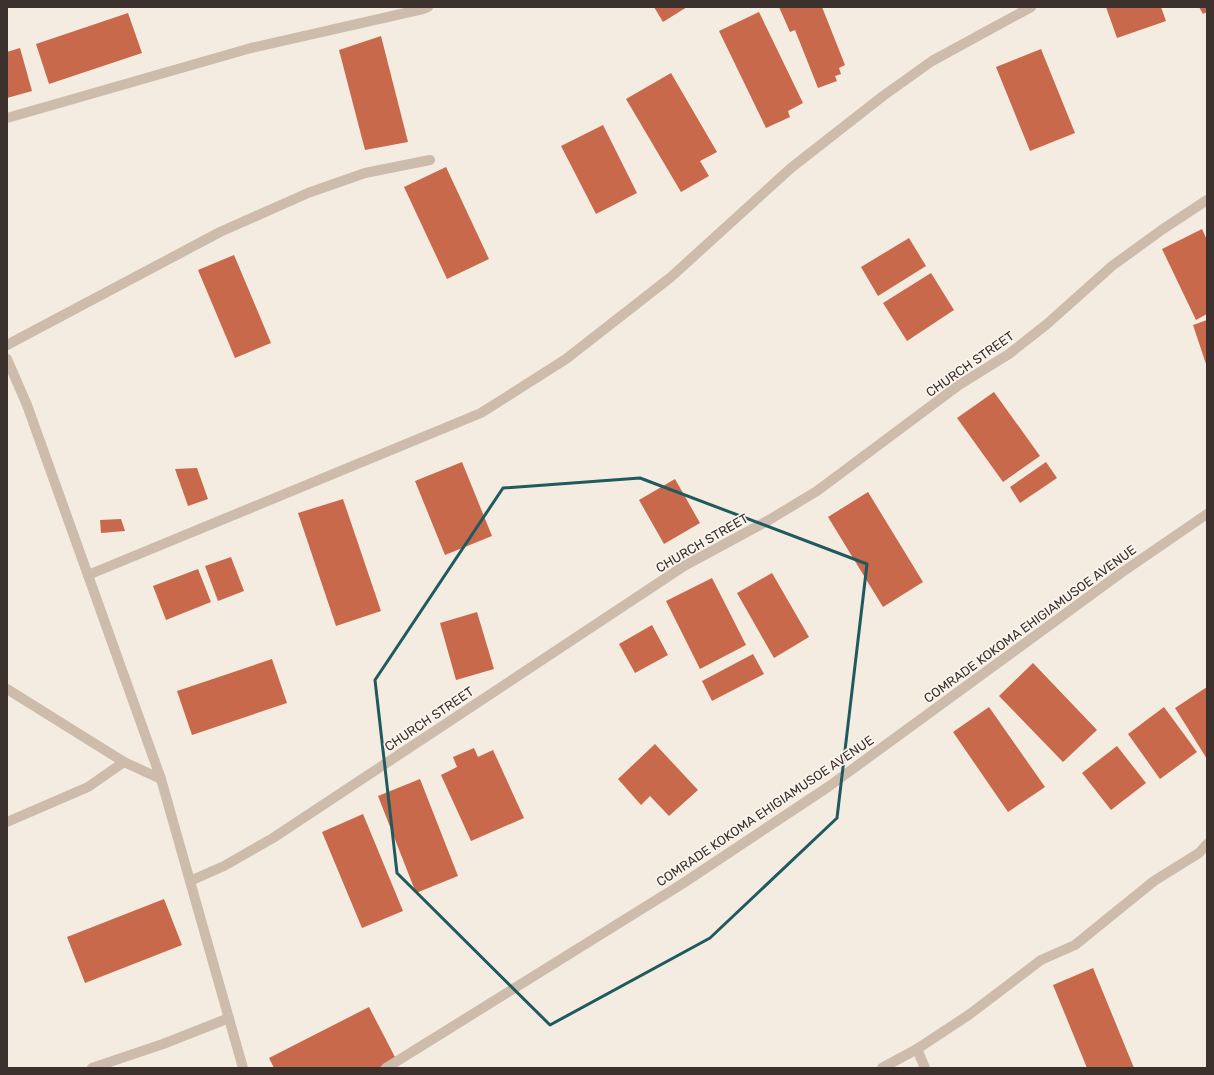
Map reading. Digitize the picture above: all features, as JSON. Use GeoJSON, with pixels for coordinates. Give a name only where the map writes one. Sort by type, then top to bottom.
{"type":"FeatureCollection","features":[{"type":"Feature","properties":{"kind":"street"},"geometry":{"type":"LineString","coordinates":[[7,118],[251,48],[428,7]]}},
{"type":"Feature","properties":{"kind":"street"},"geometry":{"type":"LineString","coordinates":[[88,575],[481,412],[566,359],[671,277],[791,168],[883,96],[932,61],[1031,7]]}},
{"type":"Feature","properties":{"kind":"street"},"geometry":{"type":"LineString","coordinates":[[7,345],[220,232],[308,193],[365,173],[430,160]]}},
{"type":"Feature","properties":{"kind":"street","name":"CHURCH STREET"},"geometry":{"type":"LineString","coordinates":[[190,881],[224,866],[273,838],[684,566],[769,520],[817,491],[959,385],[1009,354],[1047,324],[1112,266],[1207,200]]}},
{"type":"Feature","properties":{"kind":"street"},"geometry":{"type":"LineString","coordinates":[[7,359],[27,405],[161,779],[243,1068]]}},
{"type":"Feature","properties":{"kind":"street","name":"COMRADE KOKOMA EHIGIAMUSOE AVENUE"},"geometry":{"type":"LineString","coordinates":[[386,1068],[682,884],[828,787],[1121,573],[1206,514]]}},
{"type":"Feature","properties":{"kind":"street"},"geometry":{"type":"LineString","coordinates":[[7,689],[124,762],[161,779]]}},
{"type":"Feature","properties":{"kind":"street"},"geometry":{"type":"LineString","coordinates":[[7,822],[88,787],[124,762]]}},
{"type":"Feature","properties":{"kind":"street"},"geometry":{"type":"LineString","coordinates":[[882,1068],[917,1049],[970,1014],[1041,960],[1075,945],[1154,881],[1199,853],[1207,844]]}},
{"type":"Feature","properties":{"kind":"street"},"geometry":{"type":"LineString","coordinates":[[92,1068],[163,1044],[229,1018]]}},
{"type":"Feature","properties":{"kind":"street"},"geometry":{"type":"LineString","coordinates":[[917,1049],[925,1068]]}},
{"type":"Feature","properties":{"kind":"highlighted area"},"geometry":{"type":"Polygon","coordinates":[[[640,478],[867,564],[837,818],[710,938],[550,1025],[397,873],[375,680],[503,488],[640,478]]]}},
{"type":"Feature","properties":{"kind":"building"},"geometry":{"type":"Polygon","coordinates":[[[654,7],[687,7],[663,22],[654,7]]]}},
{"type":"Feature","properties":{"kind":"building"},"geometry":{"type":"Polygon","coordinates":[[[779,7],[822,7],[845,65],[839,68],[841,74],[835,76],[837,81],[818,88],[795,30],[790,32],[779,7]]]}},
{"type":"Feature","properties":{"kind":"building"},"geometry":{"type":"Polygon","coordinates":[[[1106,7],[1161,7],[1166,21],[1117,38],[1106,7]]]}},
{"type":"Feature","properties":{"kind":"building"},"geometry":{"type":"Polygon","coordinates":[[[1199,7],[1207,7],[1207,12],[1203,14],[1199,7]]]}},
{"type":"Feature","properties":{"kind":"building"},"geometry":{"type":"Polygon","coordinates":[[[759,12],[803,103],[788,111],[790,117],[766,128],[719,31],[759,12]]]}},
{"type":"Feature","properties":{"kind":"building"},"geometry":{"type":"Polygon","coordinates":[[[128,13],[142,53],[49,84],[36,44],[128,13]]]}},
{"type":"Feature","properties":{"kind":"building"},"geometry":{"type":"Polygon","coordinates":[[[381,36],[408,142],[365,150],[339,50],[381,36]]]}},
{"type":"Feature","properties":{"kind":"building"},"geometry":{"type":"Polygon","coordinates":[[[20,48],[32,91],[7,98],[7,52],[20,48]]]}},
{"type":"Feature","properties":{"kind":"building"},"geometry":{"type":"Polygon","coordinates":[[[1041,49],[1075,133],[1030,151],[996,67],[1041,49]]]}},
{"type":"Feature","properties":{"kind":"building"},"geometry":{"type":"Polygon","coordinates":[[[671,73],[717,152],[700,161],[709,176],[681,192],[626,99],[671,73]]]}},
{"type":"Feature","properties":{"kind":"building"},"geometry":{"type":"Polygon","coordinates":[[[603,125],[637,193],[596,214],[561,146],[603,125]]]}},
{"type":"Feature","properties":{"kind":"building"},"geometry":{"type":"Polygon","coordinates":[[[446,167],[489,259],[447,279],[404,187],[446,167]]]}},
{"type":"Feature","properties":{"kind":"building"},"geometry":{"type":"Polygon","coordinates":[[[1202,229],[1207,240],[1207,314],[1196,320],[1162,249],[1202,229]]]}},
{"type":"Feature","properties":{"kind":"building"},"geometry":{"type":"Polygon","coordinates":[[[909,238],[926,266],[878,296],[861,267],[909,238]]]}},
{"type":"Feature","properties":{"kind":"building"},"geometry":{"type":"Polygon","coordinates":[[[234,255],[271,343],[235,358],[198,270],[234,255]]]}},
{"type":"Feature","properties":{"kind":"building"},"geometry":{"type":"Polygon","coordinates":[[[931,273],[954,310],[907,341],[883,303],[931,273]]]}},
{"type":"Feature","properties":{"kind":"building"},"geometry":{"type":"Polygon","coordinates":[[[1207,320],[1207,367],[1193,325],[1207,320]]]}},
{"type":"Feature","properties":{"kind":"building"},"geometry":{"type":"Polygon","coordinates":[[[994,392],[1040,456],[1003,482],[957,418],[994,392]]]}},
{"type":"Feature","properties":{"kind":"building"},"geometry":{"type":"Polygon","coordinates":[[[462,462],[492,536],[445,555],[415,481],[462,462]]]}},
{"type":"Feature","properties":{"kind":"building"},"geometry":{"type":"Polygon","coordinates":[[[1046,462],[1057,478],[1020,503],[1010,487],[1046,462]]]}},
{"type":"Feature","properties":{"kind":"building"},"geometry":{"type":"Polygon","coordinates":[[[197,468],[208,499],[188,506],[175,469],[197,468]]]}},
{"type":"Feature","properties":{"kind":"building"},"geometry":{"type":"Polygon","coordinates":[[[675,479],[700,523],[664,544],[639,500],[675,479]]]}},
{"type":"Feature","properties":{"kind":"building"},"geometry":{"type":"Polygon","coordinates":[[[868,492],[923,582],[883,607],[828,517],[868,492]]]}},
{"type":"Feature","properties":{"kind":"building"},"geometry":{"type":"Polygon","coordinates":[[[343,499],[381,611],[336,626],[298,513],[343,499]]]}},
{"type":"Feature","properties":{"kind":"building"},"geometry":{"type":"Polygon","coordinates":[[[121,519],[125,531],[101,533],[100,520],[121,519]]]}},
{"type":"Feature","properties":{"kind":"building"},"geometry":{"type":"Polygon","coordinates":[[[231,557],[244,591],[218,601],[205,566],[231,557]]]}},
{"type":"Feature","properties":{"kind":"building"},"geometry":{"type":"Polygon","coordinates":[[[198,569],[211,602],[166,620],[153,586],[198,569]]]}},
{"type":"Feature","properties":{"kind":"building"},"geometry":{"type":"Polygon","coordinates":[[[772,573],[809,637],[774,658],[737,593],[772,573]]]}},
{"type":"Feature","properties":{"kind":"building"},"geometry":{"type":"Polygon","coordinates":[[[712,578],[746,645],[700,669],[666,601],[712,578]]]}},
{"type":"Feature","properties":{"kind":"building"},"geometry":{"type":"Polygon","coordinates":[[[477,612],[494,669],[456,680],[440,623],[477,612]]]}},
{"type":"Feature","properties":{"kind":"building"},"geometry":{"type":"Polygon","coordinates":[[[652,625],[668,655],[635,673],[619,644],[652,625]]]}},
{"type":"Feature","properties":{"kind":"building"},"geometry":{"type":"Polygon","coordinates":[[[753,654],[764,674],[712,701],[702,681],[753,654]]]}},
{"type":"Feature","properties":{"kind":"building"},"geometry":{"type":"Polygon","coordinates":[[[272,659],[287,703],[192,735],[177,691],[272,659]]]}},
{"type":"Feature","properties":{"kind":"building"},"geometry":{"type":"Polygon","coordinates":[[[1033,663],[1097,730],[1063,762],[999,696],[1033,663]]]}},
{"type":"Feature","properties":{"kind":"building"},"geometry":{"type":"Polygon","coordinates":[[[1207,687],[1207,759],[1175,708],[1207,687]]]}},
{"type":"Feature","properties":{"kind":"building"},"geometry":{"type":"Polygon","coordinates":[[[989,707],[1045,787],[1008,812],[953,732],[989,707]]]}},
{"type":"Feature","properties":{"kind":"building"},"geometry":{"type":"Polygon","coordinates":[[[1164,707],[1197,752],[1160,779],[1128,734],[1164,707]]]}},
{"type":"Feature","properties":{"kind":"building"},"geometry":{"type":"Polygon","coordinates":[[[655,744],[698,790],[669,816],[650,796],[641,805],[618,779],[655,744]]]}},
{"type":"Feature","properties":{"kind":"building"},"geometry":{"type":"Polygon","coordinates":[[[1117,746],[1146,783],[1111,810],[1082,773],[1117,746]]]}},
{"type":"Feature","properties":{"kind":"building"},"geometry":{"type":"Polygon","coordinates":[[[474,748],[478,757],[493,750],[524,818],[471,841],[441,775],[457,767],[453,757],[474,748]]]}},
{"type":"Feature","properties":{"kind":"building"},"geometry":{"type":"Polygon","coordinates":[[[420,779],[458,876],[416,893],[378,796],[420,779]]]}},
{"type":"Feature","properties":{"kind":"building"},"geometry":{"type":"Polygon","coordinates":[[[363,814],[403,911],[362,928],[322,832],[363,814]]]}},
{"type":"Feature","properties":{"kind":"building"},"geometry":{"type":"Polygon","coordinates":[[[164,899],[182,945],[85,983],[67,937],[164,899]]]}},
{"type":"Feature","properties":{"kind":"building"},"geometry":{"type":"Polygon","coordinates":[[[1093,968],[1134,1068],[1087,1068],[1053,985],[1093,968]]]}},
{"type":"Feature","properties":{"kind":"building"},"geometry":{"type":"Polygon","coordinates":[[[369,1007],[396,1059],[378,1068],[274,1068],[269,1058],[369,1007]]]}}]}
